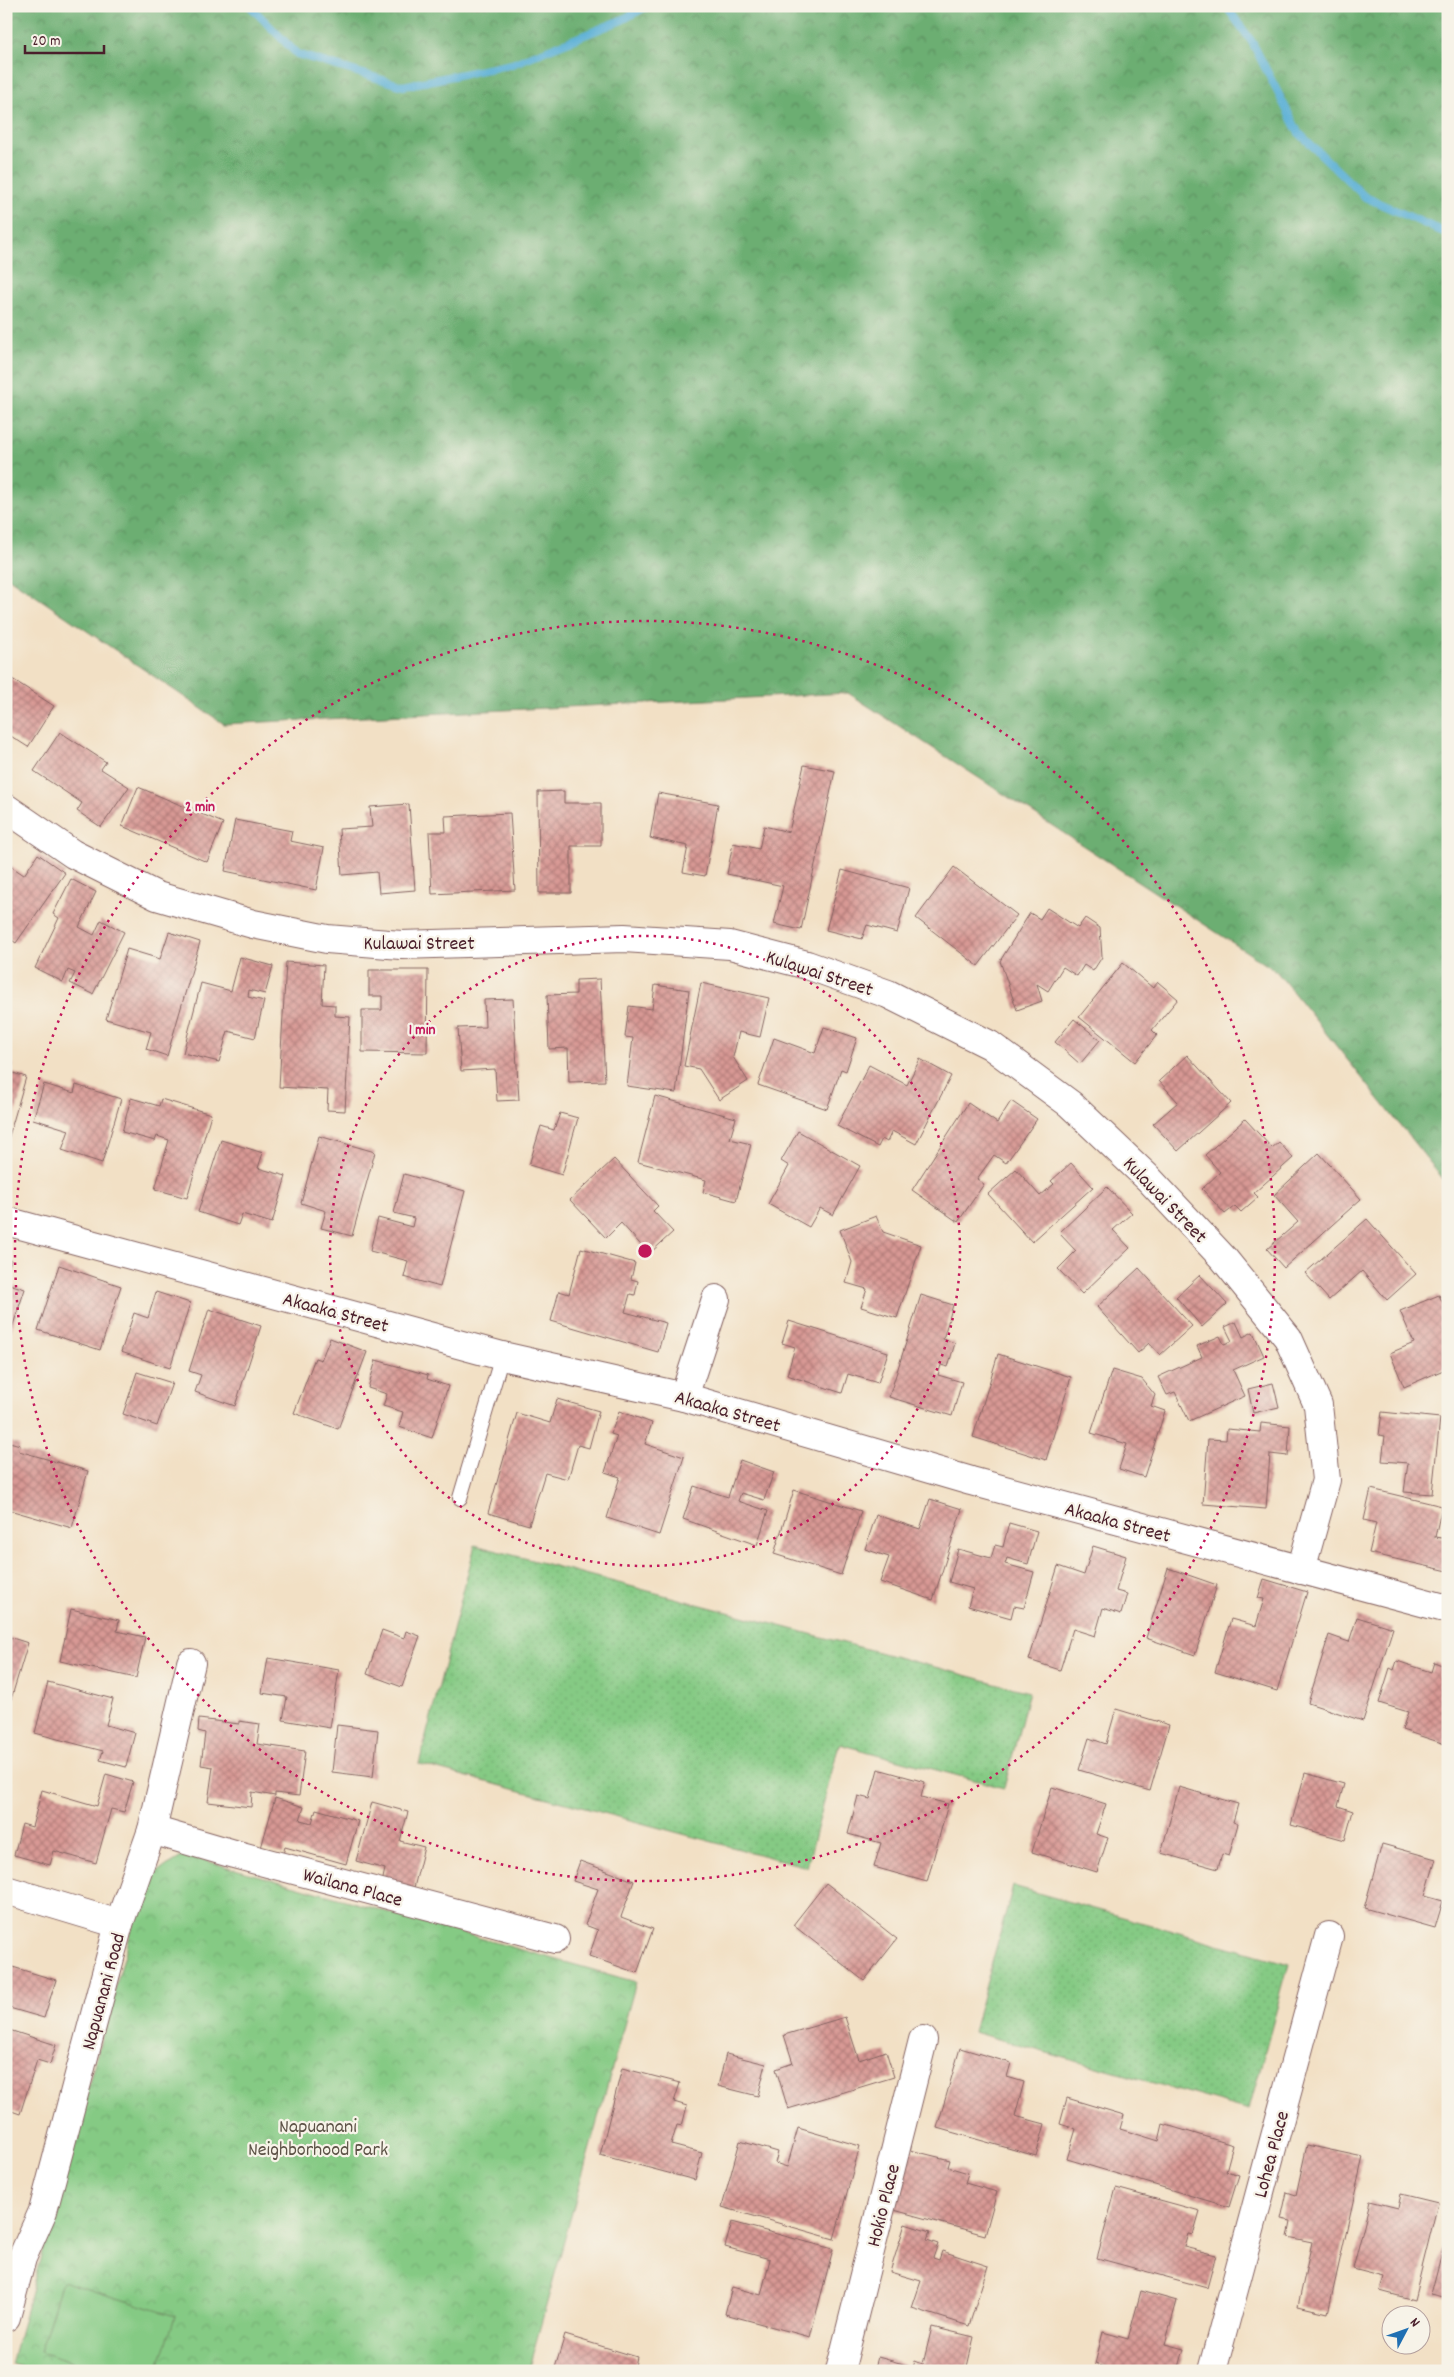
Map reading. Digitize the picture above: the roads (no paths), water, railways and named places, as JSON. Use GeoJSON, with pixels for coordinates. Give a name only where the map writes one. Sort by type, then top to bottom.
{"type":"FeatureCollection","features":[{"type":"Feature","properties":{"kind":"street","name":"Kulawai Street"},"geometry":{"type":"LineString","coordinates":[[6,808],[73,854],[157,896],[253,924],[328,939],[400,945],[624,938],[730,945],[807,966],[888,994],[990,1045],[1070,1104],[1148,1178],[1224,1260],[1288,1338],[1318,1405],[1326,1480],[1302,1570]]}},
{"type":"Feature","properties":{"kind":"street","name":"Akaaka Street"},"geometry":{"type":"LineString","coordinates":[[6,1221],[502,1356],[684,1397],[971,1481],[1448,1609]]}},
{"type":"Feature","properties":{"kind":"street"},"geometry":{"type":"LineString","coordinates":[[684,1397],[716,1299]]}},
{"type":"Feature","properties":{"kind":"street","name":"Napuanani Road"},"geometry":{"type":"LineString","coordinates":[[6,2317],[14,2256],[43,2211],[120,1924],[152,1830],[191,1662]]}},
{"type":"Feature","properties":{"kind":"street","name":"Wailana Place"},"geometry":{"type":"LineString","coordinates":[[152,1830],[234,1854],[555,1939]]}},
{"type":"Feature","properties":{"kind":"street"},"geometry":{"type":"LineString","coordinates":[[6,1890],[120,1924]]}},
{"type":"Feature","properties":{"kind":"street","name":"Lohea Place"},"geometry":{"type":"LineString","coordinates":[[1212,2371],[1329,1936]]}},
{"type":"Feature","properties":{"kind":"street","name":"Hokio Place"},"geometry":{"type":"LineString","coordinates":[[840,2371],[923,2040]]}},
{"type":"Feature","properties":{"kind":"lane"},"geometry":{"type":"LineString","coordinates":[[460,1498],[502,1356]]}},
{"type":"Feature","properties":{"kind":"waterway"},"geometry":{"type":"LineString","coordinates":[[250,6],[297,54],[403,86],[512,64],[622,20],[647,6]]}},
{"type":"Feature","properties":{"kind":"waterway"},"geometry":{"type":"LineString","coordinates":[[1226,6],[1252,42],[1298,132],[1365,197],[1448,234]]}},
{"type":"Feature","properties":{"kind":"park label","name":"Napuanani Neighborhood Park"},"geometry":{"type":"Point","coordinates":[318,2136]}}]}
